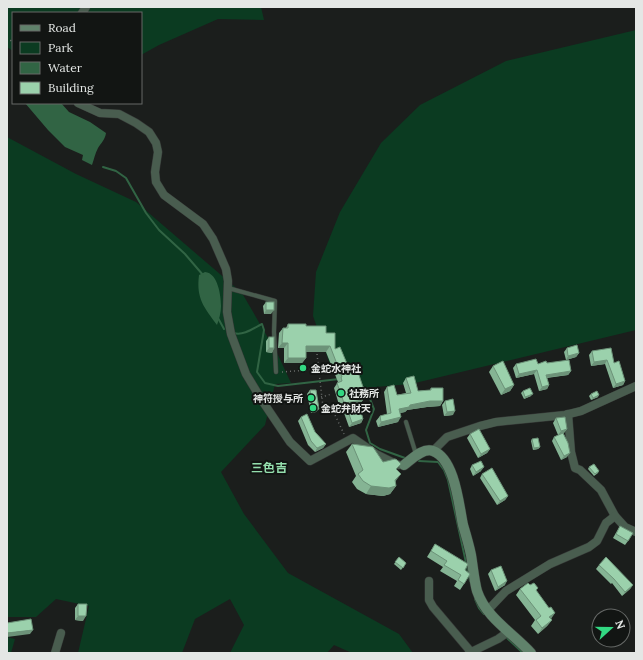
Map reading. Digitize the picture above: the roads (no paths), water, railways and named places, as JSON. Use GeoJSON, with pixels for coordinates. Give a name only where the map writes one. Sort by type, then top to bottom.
{"type":"FeatureCollection","features":[{"type":"Feature","properties":{"kind":"street"},"geometry":{"type":"LineString","coordinates":[[80,104],[100,113],[119,114],[149,132],[156,143],[158,152],[155,172],[156,182],[164,195],[203,224],[213,239],[226,268],[228,288],[227,312],[231,334],[246,374],[290,442],[310,461],[353,438],[376,454],[396,464],[404,465],[427,450],[433,451],[448,465],[453,478],[469,546],[477,591],[487,611],[531,653]]}},
{"type":"Feature","properties":{"kind":"street"},"geometry":{"type":"LineString","coordinates":[[433,451],[447,437],[496,422],[568,414],[581,411],[636,386]]}},
{"type":"Feature","properties":{"kind":"street"},"geometry":{"type":"LineString","coordinates":[[568,414],[572,452],[576,468],[601,490],[615,516],[625,527],[636,532]]}},
{"type":"Feature","properties":{"kind":"street"},"geometry":{"type":"LineString","coordinates":[[487,611],[506,591],[550,564],[589,547],[597,541],[606,523],[615,516]]}},
{"type":"Feature","properties":{"kind":"street"},"geometry":{"type":"LineString","coordinates":[[429,581],[429,600],[470,652],[498,639],[508,632]]}},
{"type":"Feature","properties":{"kind":"street"},"geometry":{"type":"LineString","coordinates":[[55,653],[61,633]]}},
{"type":"Feature","properties":{"kind":"lane"},"geometry":{"type":"LineString","coordinates":[[228,288],[275,301],[274,332],[276,372]]}},
{"type":"Feature","properties":{"kind":"lane"},"geometry":{"type":"LineString","coordinates":[[406,422],[416,456]]}},
{"type":"Feature","properties":{"kind":"water"},"geometry":{"type":"Polygon","coordinates":[[[26,104],[62,104],[69,112],[90,122],[106,133],[104,140],[97,150],[92,165],[82,160],[83,155],[65,147],[26,104]]]}},
{"type":"Feature","properties":{"kind":"water"},"geometry":{"type":"Polygon","coordinates":[[[205,272],[213,276],[218,286],[221,309],[217,325],[205,308],[200,297],[198,283],[199,275],[205,272]]]}},
{"type":"Feature","properties":{"kind":"waterway"},"geometry":{"type":"LineString","coordinates":[[103,167],[116,171],[126,178],[146,213],[159,230],[185,254],[203,275]]}},
{"type":"Feature","properties":{"kind":"waterway"},"geometry":{"type":"LineString","coordinates":[[218,318],[224,329]]}},
{"type":"Feature","properties":{"kind":"waterway"},"geometry":{"type":"LineString","coordinates":[[234,333],[245,333],[262,324],[264,330],[257,372],[265,383],[278,386],[339,379]]}},
{"type":"Feature","properties":{"kind":"waterway"},"geometry":{"type":"LineString","coordinates":[[363,387],[368,394],[374,409],[366,430],[370,443],[380,449],[405,458]]}},
{"type":"Feature","properties":{"kind":"waterway"},"geometry":{"type":"LineString","coordinates":[[419,461],[438,462],[444,470],[448,480],[470,581]]}},
{"type":"Feature","properties":{"kind":"waterway"},"geometry":{"type":"LineString","coordinates":[[475,599],[479,608],[484,614]]}},
{"type":"Feature","properties":{"kind":"waterway"},"geometry":{"type":"LineString","coordinates":[[507,638],[523,653]]}},
{"type":"Feature","properties":{"kind":"place","name":"金蛇水神社"},"geometry":{"type":"Point","coordinates":[303,368]}},
{"type":"Feature","properties":{"kind":"place","name":"社務所"},"geometry":{"type":"Point","coordinates":[341,393]}},
{"type":"Feature","properties":{"kind":"place","name":"神符授与所"},"geometry":{"type":"Point","coordinates":[311,398]}},
{"type":"Feature","properties":{"kind":"place","name":"金蛇弁財天"},"geometry":{"type":"Point","coordinates":[313,408]}},
{"type":"Feature","properties":{"kind":"district","name":"三色吉"},"geometry":{"type":"Point","coordinates":[269,467]}}]}
